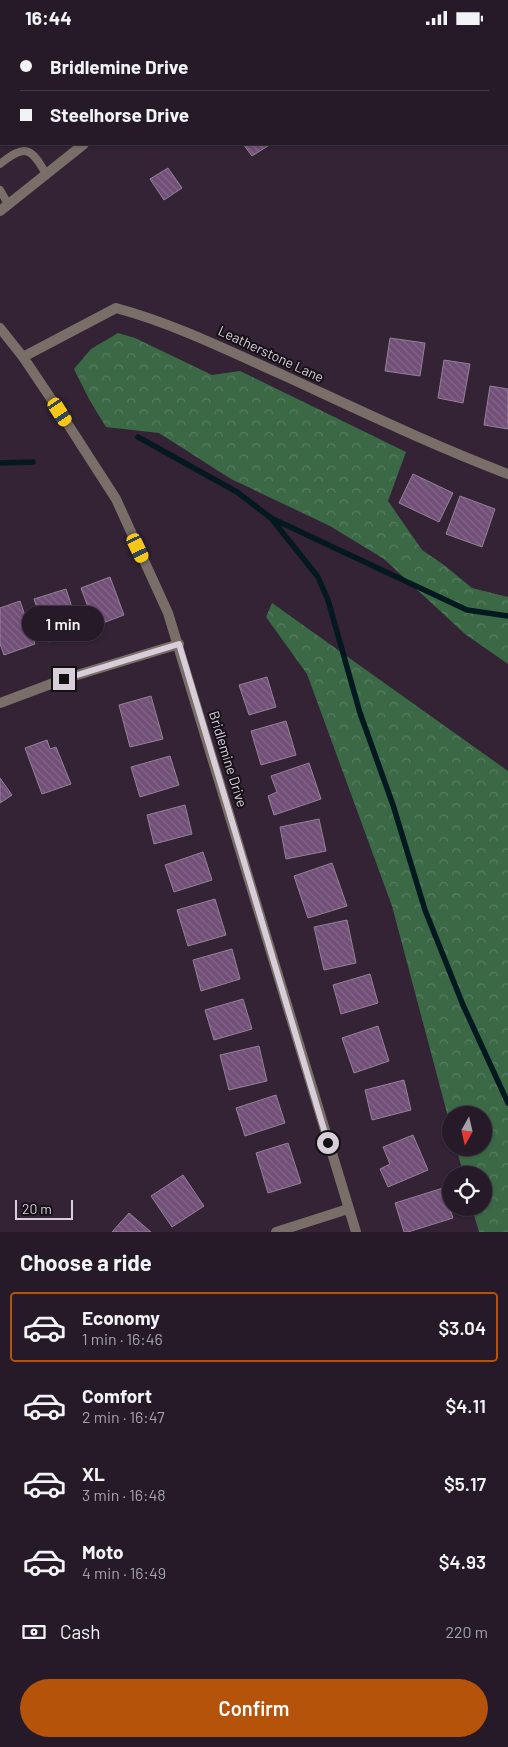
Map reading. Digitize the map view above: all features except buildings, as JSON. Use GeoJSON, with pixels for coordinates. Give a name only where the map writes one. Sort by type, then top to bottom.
{"type":"FeatureCollection","features":[{"type":"Feature","properties":{"kind":"street"},"geometry":{"type":"LineString","coordinates":[[4,207],[83,145]]}},
{"type":"Feature","properties":{"kind":"street","name":"Leatherstone Lane"},"geometry":{"type":"LineString","coordinates":[[22,357],[116,308],[146,316],[190,332],[439,447],[508,475]]}},
{"type":"Feature","properties":{"kind":"street","name":"Bridlemine Drive"},"geometry":{"type":"LineString","coordinates":[[0,328],[60,412],[116,499],[168,613],[179,644],[356,1232]]}},
{"type":"Feature","properties":{"kind":"street"},"geometry":{"type":"LineString","coordinates":[[0,703],[64,679],[179,644]]}},
{"type":"Feature","properties":{"kind":"street"},"geometry":{"type":"LineString","coordinates":[[276,1232],[348,1209]]}},
{"type":"Feature","properties":{"kind":"lane"},"geometry":{"type":"LineString","coordinates":[[0,164],[14,153],[27,147],[36,156],[46,173]]}},
{"type":"Feature","properties":{"kind":"lane"},"geometry":{"type":"LineString","coordinates":[[0,190],[4,207]]}},
{"type":"Feature","properties":{"kind":"green space"},"geometry":{"type":"Polygon","coordinates":[[[118,333],[135,338],[212,375],[240,371],[406,452],[388,501],[422,550],[472,588],[508,597],[508,664],[465,634],[384,559],[330,526],[231,479],[159,433],[106,427],[74,369],[91,349],[118,333]]]}},
{"type":"Feature","properties":{"kind":"green space"},"geometry":{"type":"Polygon","coordinates":[[[272,603],[508,771],[508,1232],[479,1232],[474,1216],[492,1216],[492,1166],[461,1166],[458,1156],[492,1156],[492,1106],[445,1106],[392,906],[307,674],[266,617],[272,603]]]}},
{"type":"Feature","properties":{"kind":"waterway"},"geometry":{"type":"LineString","coordinates":[[138,437],[237,492],[271,518],[467,610],[508,616]]}},
{"type":"Feature","properties":{"kind":"waterway"},"geometry":{"type":"LineString","coordinates":[[0,463],[33,462]]}},
{"type":"Feature","properties":{"kind":"waterway"},"geometry":{"type":"LineString","coordinates":[[271,518],[318,577],[328,600],[360,713],[393,805],[425,910],[463,1005],[508,1103]]}},
{"type":"Feature","properties":{"kind":"route"},"geometry":{"type":"LineString","coordinates":[[64,679],[179,644],[328,1143]]}}]}
